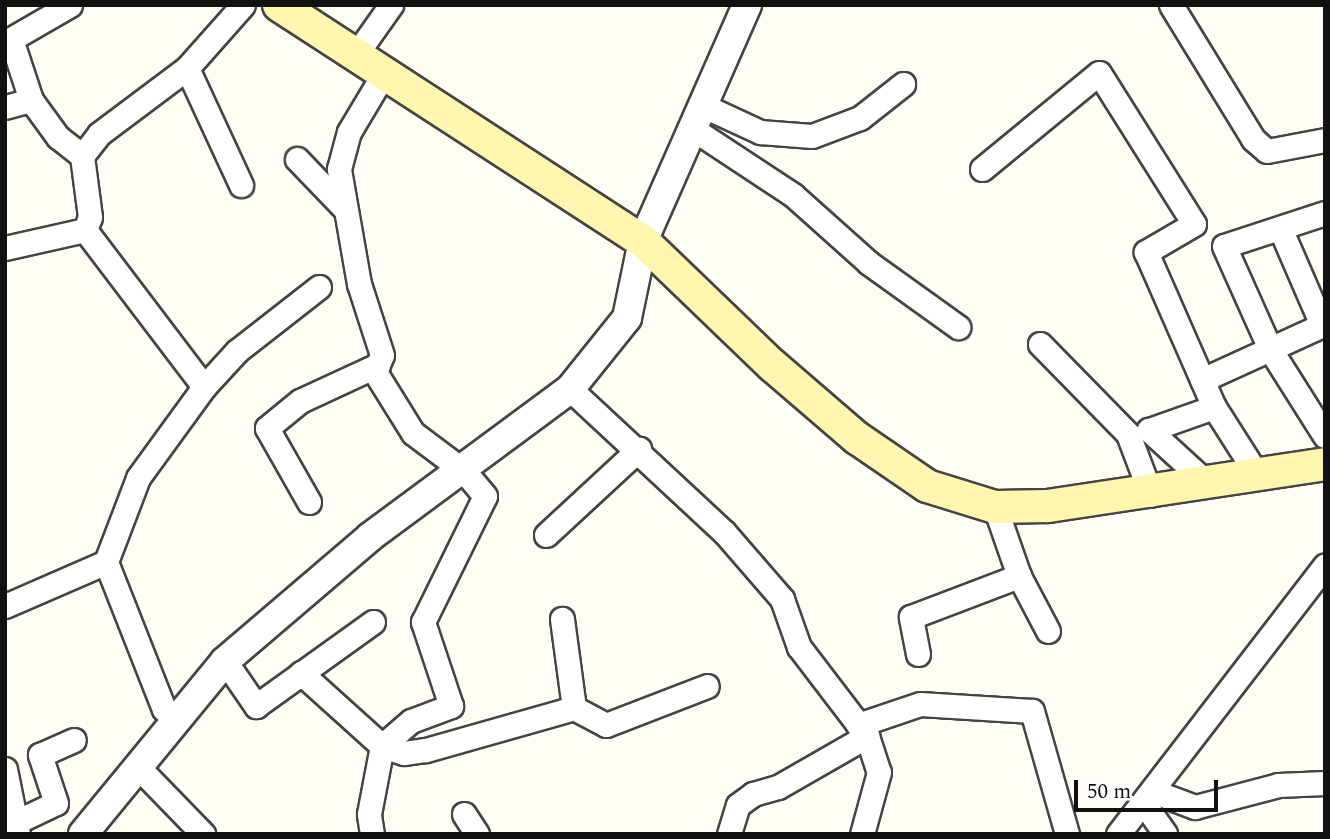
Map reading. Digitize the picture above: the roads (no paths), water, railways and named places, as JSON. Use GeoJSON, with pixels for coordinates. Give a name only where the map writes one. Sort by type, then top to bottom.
{"type":"FeatureCollection","features":[{"type":"Feature","properties":{"kind":"main road"},"geometry":{"type":"LineString","coordinates":[[279,5],[386,70],[643,241],[858,438],[927,486],[995,507],[1151,495],[1256,473],[1325,464]]}},
{"type":"Feature","properties":{"kind":"street"},"geometry":{"type":"LineString","coordinates":[[70,5],[11,39],[31,100],[58,137],[82,156],[90,217],[85,230]]}},
{"type":"Feature","properties":{"kind":"street"},"geometry":{"type":"LineString","coordinates":[[82,156],[99,134],[187,68],[243,5]]}},
{"type":"Feature","properties":{"kind":"street"},"geometry":{"type":"LineString","coordinates":[[357,53],[391,5]]}},
{"type":"Feature","properties":{"kind":"street"},"geometry":{"type":"LineString","coordinates":[[83,834],[140,769],[225,661],[370,537],[465,472],[570,389],[627,318],[643,241],[701,119],[747,5]]}},
{"type":"Feature","properties":{"kind":"street"},"geometry":{"type":"LineString","coordinates":[[1171,5],[1253,139],[1266,151],[1325,140]]}},
{"type":"Feature","properties":{"kind":"street"},"geometry":{"type":"LineString","coordinates":[[187,68],[241,185]]}},
{"type":"Feature","properties":{"kind":"street"},"geometry":{"type":"LineString","coordinates":[[372,834],[369,814],[382,746],[411,721],[451,706],[423,622],[460,540],[482,511],[485,496],[465,472],[413,433],[375,372],[382,355],[344,208],[339,169],[349,132],[386,70]]}},
{"type":"Feature","properties":{"kind":"street"},"geometry":{"type":"LineString","coordinates":[[982,169],[1099,73],[1194,224],[1146,252],[1214,407],[1256,473]]}},
{"type":"Feature","properties":{"kind":"street"},"geometry":{"type":"LineString","coordinates":[[701,119],[760,132],[812,136],[860,118],[903,84]]}},
{"type":"Feature","properties":{"kind":"street"},"geometry":{"type":"LineString","coordinates":[[5,107],[31,100]]}},
{"type":"Feature","properties":{"kind":"street"},"geometry":{"type":"LineString","coordinates":[[701,119],[793,195],[869,263],[958,327]]}},
{"type":"Feature","properties":{"kind":"street"},"geometry":{"type":"LineString","coordinates":[[297,159],[344,208]]}},
{"type":"Feature","properties":{"kind":"street"},"geometry":{"type":"LineString","coordinates":[[1325,214],[1224,246],[1270,349],[1325,436]]}},
{"type":"Feature","properties":{"kind":"street"},"geometry":{"type":"LineString","coordinates":[[1202,380],[1323,324],[1280,228]]}},
{"type":"Feature","properties":{"kind":"street"},"geometry":{"type":"LineString","coordinates":[[5,248],[85,230]]}},
{"type":"Feature","properties":{"kind":"street"},"geometry":{"type":"LineString","coordinates":[[85,230],[204,387]]}},
{"type":"Feature","properties":{"kind":"street"},"geometry":{"type":"LineString","coordinates":[[178,721],[164,709],[106,562],[138,478],[204,387],[237,351],[319,287]]}},
{"type":"Feature","properties":{"kind":"street"},"geometry":{"type":"LineString","coordinates":[[1040,344],[1128,434],[1151,495]]}},
{"type":"Feature","properties":{"kind":"street"},"geometry":{"type":"LineString","coordinates":[[309,502],[267,428],[300,401],[378,365]]}},
{"type":"Feature","properties":{"kind":"street"},"geometry":{"type":"LineString","coordinates":[[570,389],[639,449],[782,599],[799,648],[862,731],[879,772],[862,834]]}},
{"type":"Feature","properties":{"kind":"street"},"geometry":{"type":"LineString","coordinates":[[1207,483],[1149,430],[1214,407]]}},
{"type":"Feature","properties":{"kind":"street"},"geometry":{"type":"LineString","coordinates":[[545,535],[639,449]]}},
{"type":"Feature","properties":{"kind":"street"},"geometry":{"type":"LineString","coordinates":[[995,507],[1019,576],[1048,631]]}},
{"type":"Feature","properties":{"kind":"street"},"geometry":{"type":"LineString","coordinates":[[5,606],[106,562]]}},
{"type":"Feature","properties":{"kind":"street"},"geometry":{"type":"LineString","coordinates":[[1118,834],[1150,799],[1325,565]]}},
{"type":"Feature","properties":{"kind":"street"},"geometry":{"type":"LineString","coordinates":[[918,654],[911,617],[1019,576]]}},
{"type":"Feature","properties":{"kind":"street"},"geometry":{"type":"LineString","coordinates":[[562,619],[574,708]]}},
{"type":"Feature","properties":{"kind":"street"},"geometry":{"type":"LineString","coordinates":[[225,661],[256,706],[373,622]]}},
{"type":"Feature","properties":{"kind":"street"},"geometry":{"type":"LineString","coordinates":[[301,673],[382,746],[404,753],[426,750],[574,708],[606,725],[707,686]]}},
{"type":"Feature","properties":{"kind":"street"},"geometry":{"type":"LineString","coordinates":[[732,832],[738,805],[752,794],[778,788],[862,731],[920,704],[1032,711],[1067,834]]}},
{"type":"Feature","properties":{"kind":"street"},"geometry":{"type":"LineString","coordinates":[[5,769],[17,828],[56,803],[40,755],[74,740]]}},
{"type":"Feature","properties":{"kind":"street"},"geometry":{"type":"LineString","coordinates":[[140,769],[203,834]]}},
{"type":"Feature","properties":{"kind":"street"},"geometry":{"type":"LineString","coordinates":[[1150,799],[1195,807],[1278,785],[1325,783]]}},
{"type":"Feature","properties":{"kind":"street"},"geometry":{"type":"LineString","coordinates":[[1150,799],[1164,834]]}},
{"type":"Feature","properties":{"kind":"street"},"geometry":{"type":"LineString","coordinates":[[464,814],[477,834]]}}]}
